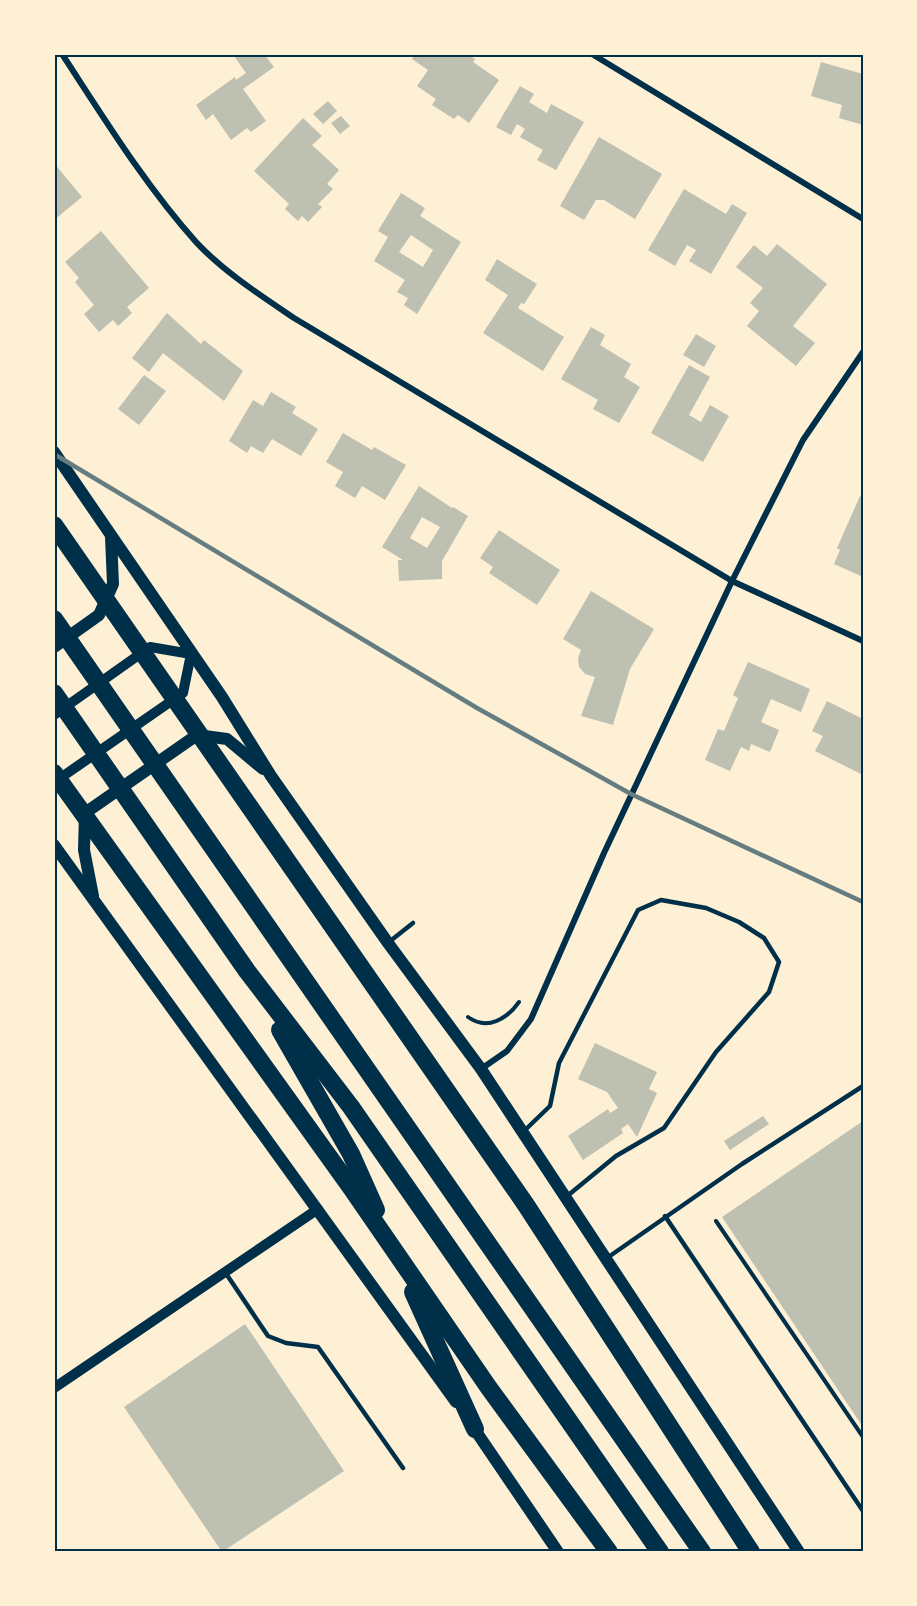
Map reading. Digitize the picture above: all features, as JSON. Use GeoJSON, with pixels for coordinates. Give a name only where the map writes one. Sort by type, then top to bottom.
{"type":"FeatureCollection","features":[{"type":"Feature","properties":{"kind":"highway"},"geometry":{"type":"LineString","coordinates":[[54,525],[526,1205],[752,1552]]}},
{"type":"Feature","properties":{"kind":"highway"},"geometry":{"type":"LineString","coordinates":[[54,619],[702,1552]]}},
{"type":"Feature","properties":{"kind":"highway"},"geometry":{"type":"LineString","coordinates":[[54,693],[247,971],[351,1107],[660,1552]]}},
{"type":"Feature","properties":{"kind":"highway"},"geometry":{"type":"LineString","coordinates":[[54,773],[352,1189],[489,1388],[609,1552]]}},
{"type":"Feature","properties":{"kind":"highway"},"geometry":{"type":"LineString","coordinates":[[247,971],[351,1154],[475,1429]]}},
{"type":"Feature","properties":{"kind":"main road"},"geometry":{"type":"LineString","coordinates":[[54,452],[271,776],[388,943],[481,1069],[799,1552]]}},
{"type":"Feature","properties":{"kind":"main road"},"geometry":{"type":"LineString","coordinates":[[54,647],[99,615],[113,584],[111,536]]}},
{"type":"Feature","properties":{"kind":"main road"},"geometry":{"type":"LineString","coordinates":[[94,901],[84,850],[85,813],[197,735],[227,740],[271,776]]}},
{"type":"Feature","properties":{"kind":"main road"},"geometry":{"type":"LineString","coordinates":[[54,845],[475,1429],[558,1552]]}},
{"type":"Feature","properties":{"kind":"street"},"geometry":{"type":"LineString","coordinates":[[63,54],[167,206],[197,243],[242,283],[294,318],[732,581],[863,641]]}},
{"type":"Feature","properties":{"kind":"street"},"geometry":{"type":"LineString","coordinates":[[592,54],[863,219]]}},
{"type":"Feature","properties":{"kind":"street"},"geometry":{"type":"LineString","coordinates":[[481,1069],[507,1051],[531,1019],[604,853],[732,581],[803,440],[863,352]]}},
{"type":"Feature","properties":{"kind":"street"},"geometry":{"type":"LineString","coordinates":[[54,715],[150,647],[191,654],[183,693],[54,783]]}},
{"type":"Feature","properties":{"kind":"street"},"geometry":{"type":"LineString","coordinates":[[54,1388],[318,1209]]}},
{"type":"Feature","properties":{"kind":"lane"},"geometry":{"type":"LineString","coordinates":[[522,1132],[550,1106],[559,1063],[638,910],[661,900],[706,908],[739,922],[764,938],[779,962],[769,992],[716,1052],[664,1128],[616,1156],[566,1197]]}},
{"type":"Feature","properties":{"kind":"lane"},"geometry":{"type":"LineString","coordinates":[[388,943],[413,923]]}},
{"type":"Feature","properties":{"kind":"lane"},"geometry":{"type":"LineString","coordinates":[[607,1258],[665,1216],[863,1086]]}},
{"type":"Feature","properties":{"kind":"lane"},"geometry":{"type":"LineString","coordinates":[[665,1216],[863,1511]]}},
{"type":"Feature","properties":{"kind":"lane"},"geometry":{"type":"LineString","coordinates":[[225,1272],[268,1336],[286,1343],[318,1347],[403,1468]]}},
{"type":"Feature","properties":{"kind":"path"},"geometry":{"type":"LineString","coordinates":[[716,1221],[863,1437]]}},
{"type":"Feature","properties":{"kind":"building"},"geometry":{"type":"Polygon","coordinates":[[[264,54],[274,67],[243,89],[266,121],[251,132],[247,128],[231,140],[213,114],[206,120],[196,105],[235,77],[236,80],[246,73],[234,56],[264,54]]]}},
{"type":"Feature","properties":{"kind":"building"},"geometry":{"type":"Polygon","coordinates":[[[415,54],[467,54],[475,59],[473,62],[499,80],[469,123],[458,115],[454,119],[432,105],[436,99],[417,86],[428,70],[412,59],[415,54]]]}},
{"type":"Feature","properties":{"kind":"building"},"geometry":{"type":"Polygon","coordinates":[[[821,62],[863,74],[863,125],[839,118],[842,105],[811,96],[821,62]]]}},
{"type":"Feature","properties":{"kind":"building"},"geometry":{"type":"Polygon","coordinates":[[[520,86],[534,94],[529,102],[547,113],[551,104],[584,122],[556,170],[537,160],[543,150],[520,137],[525,129],[517,124],[511,135],[496,127],[520,86]]]}},
{"type":"Feature","properties":{"kind":"building"},"geometry":{"type":"Polygon","coordinates":[[[328,101],[337,111],[323,124],[313,114],[328,101]]]}},
{"type":"Feature","properties":{"kind":"building"},"geometry":{"type":"Polygon","coordinates":[[[341,116],[350,126],[340,134],[331,123],[341,116]]]}},
{"type":"Feature","properties":{"kind":"building"},"geometry":{"type":"Polygon","coordinates":[[[303,118],[322,136],[312,145],[339,170],[327,184],[333,189],[318,204],[322,207],[308,222],[302,216],[298,221],[285,209],[289,204],[254,171],[303,118]]]}},
{"type":"Feature","properties":{"kind":"building"},"geometry":{"type":"Polygon","coordinates":[[[599,137],[662,174],[635,219],[604,200],[596,200],[584,220],[560,206],[599,137]]]}},
{"type":"Feature","properties":{"kind":"building"},"geometry":{"type":"Polygon","coordinates":[[[54,163],[82,197],[54,220],[54,163]]]}},
{"type":"Feature","properties":{"kind":"building"},"geometry":{"type":"Polygon","coordinates":[[[684,189],[726,214],[732,204],[747,213],[711,274],[689,261],[696,250],[687,245],[675,266],[648,250],[684,189]]]}},
{"type":"Feature","properties":{"kind":"building"},"geometry":{"type":"Polygon","coordinates":[[[401,193],[425,208],[420,216],[461,242],[417,314],[404,305],[408,298],[397,292],[405,280],[374,261],[388,237],[378,231],[401,193]],[[411,235],[399,252],[423,267],[433,250],[411,235]]]}},
{"type":"Feature","properties":{"kind":"building"},"geometry":{"type":"Polygon","coordinates":[[[101,231],[149,288],[127,307],[132,313],[118,326],[113,320],[99,332],[84,314],[94,305],[75,282],[79,278],[65,262],[101,231]]]}},
{"type":"Feature","properties":{"kind":"building"},"geometry":{"type":"Polygon","coordinates":[[[777,244],[827,284],[793,326],[815,343],[796,366],[747,326],[759,311],[750,303],[763,288],[736,267],[754,245],[767,256],[777,244]]]}},
{"type":"Feature","properties":{"kind":"building"},"geometry":{"type":"Polygon","coordinates":[[[497,259],[537,284],[524,304],[521,303],[518,308],[564,337],[543,371],[483,333],[508,295],[485,280],[497,259]]]}},
{"type":"Feature","properties":{"kind":"building"},"geometry":{"type":"Polygon","coordinates":[[[167,313],[201,344],[204,340],[243,371],[224,401],[163,353],[149,372],[132,358],[167,313]]]}},
{"type":"Feature","properties":{"kind":"building"},"geometry":{"type":"Polygon","coordinates":[[[591,327],[605,335],[600,345],[631,364],[624,377],[640,387],[619,423],[593,409],[598,400],[561,379],[591,327]]]}},
{"type":"Feature","properties":{"kind":"building"},"geometry":{"type":"Polygon","coordinates":[[[696,334],[716,346],[704,367],[683,355],[696,334]]]}},
{"type":"Feature","properties":{"kind":"building"},"geometry":{"type":"Polygon","coordinates":[[[689,365],[710,377],[689,415],[701,422],[710,405],[729,416],[703,462],[651,433],[689,365]]]}},
{"type":"Feature","properties":{"kind":"building"},"geometry":{"type":"Polygon","coordinates":[[[144,375],[166,391],[139,425],[118,409],[144,375]]]}},
{"type":"Feature","properties":{"kind":"building"},"geometry":{"type":"Polygon","coordinates":[[[271,392],[296,407],[292,413],[318,429],[301,456],[272,439],[263,453],[251,446],[247,453],[229,441],[253,400],[263,406],[271,392]]]}},
{"type":"Feature","properties":{"kind":"building"},"geometry":{"type":"Polygon","coordinates":[[[343,433],[372,450],[374,447],[406,465],[385,500],[362,486],[355,498],[335,486],[343,472],[326,462],[343,433]]]}},
{"type":"Feature","properties":{"kind":"building"},"geometry":{"type":"Polygon","coordinates":[[[419,486],[468,516],[442,561],[442,579],[399,581],[398,560],[403,560],[382,547],[419,486]],[[422,517],[410,538],[427,548],[440,527],[422,517]]]}},
{"type":"Feature","properties":{"kind":"building"},"geometry":{"type":"Polygon","coordinates":[[[860,496],[863,497],[863,577],[834,564],[840,550],[837,548],[860,496]]]}},
{"type":"Feature","properties":{"kind":"building"},"geometry":{"type":"Polygon","coordinates":[[[499,530],[560,570],[537,605],[489,573],[493,567],[480,558],[499,530]]]}},
{"type":"Feature","properties":{"kind":"building"},"geometry":{"type":"Polygon","coordinates":[[[591,591],[654,629],[630,669],[613,725],[581,716],[595,677],[585,674],[579,667],[578,658],[581,650],[563,639],[591,591]]]}},
{"type":"Feature","properties":{"kind":"building"},"geometry":{"type":"Polygon","coordinates":[[[748,662],[810,689],[801,712],[771,699],[761,722],[779,730],[770,752],[751,744],[749,751],[741,747],[730,771],[705,760],[718,729],[724,731],[738,698],[733,695],[748,662]]]}},
{"type":"Feature","properties":{"kind":"building"},"geometry":{"type":"Polygon","coordinates":[[[827,701],[863,719],[861,774],[815,751],[823,736],[812,731],[827,701]]]}},
{"type":"Feature","properties":{"kind":"building"},"geometry":{"type":"Polygon","coordinates":[[[595,1043],[657,1072],[649,1089],[657,1093],[637,1137],[628,1124],[621,1129],[623,1133],[583,1160],[568,1136],[608,1109],[610,1113],[618,1108],[607,1092],[578,1079],[595,1043]]]}},
{"type":"Feature","properties":{"kind":"building"},"geometry":{"type":"Polygon","coordinates":[[[763,1116],[769,1124],[730,1150],[724,1141],[763,1116]]]}},
{"type":"Feature","properties":{"kind":"building"},"geometry":{"type":"Polygon","coordinates":[[[863,1121],[863,1427],[722,1217],[863,1121]]]}},
{"type":"Feature","properties":{"kind":"building"},"geometry":{"type":"Polygon","coordinates":[[[245,1324],[344,1471],[222,1552],[124,1407],[245,1324]]]}},
{"type":"Feature","properties":{"kind":"railway"},"geometry":{"type":"LineString","coordinates":[[54,454],[477,708],[631,794],[863,902]]}}]}
